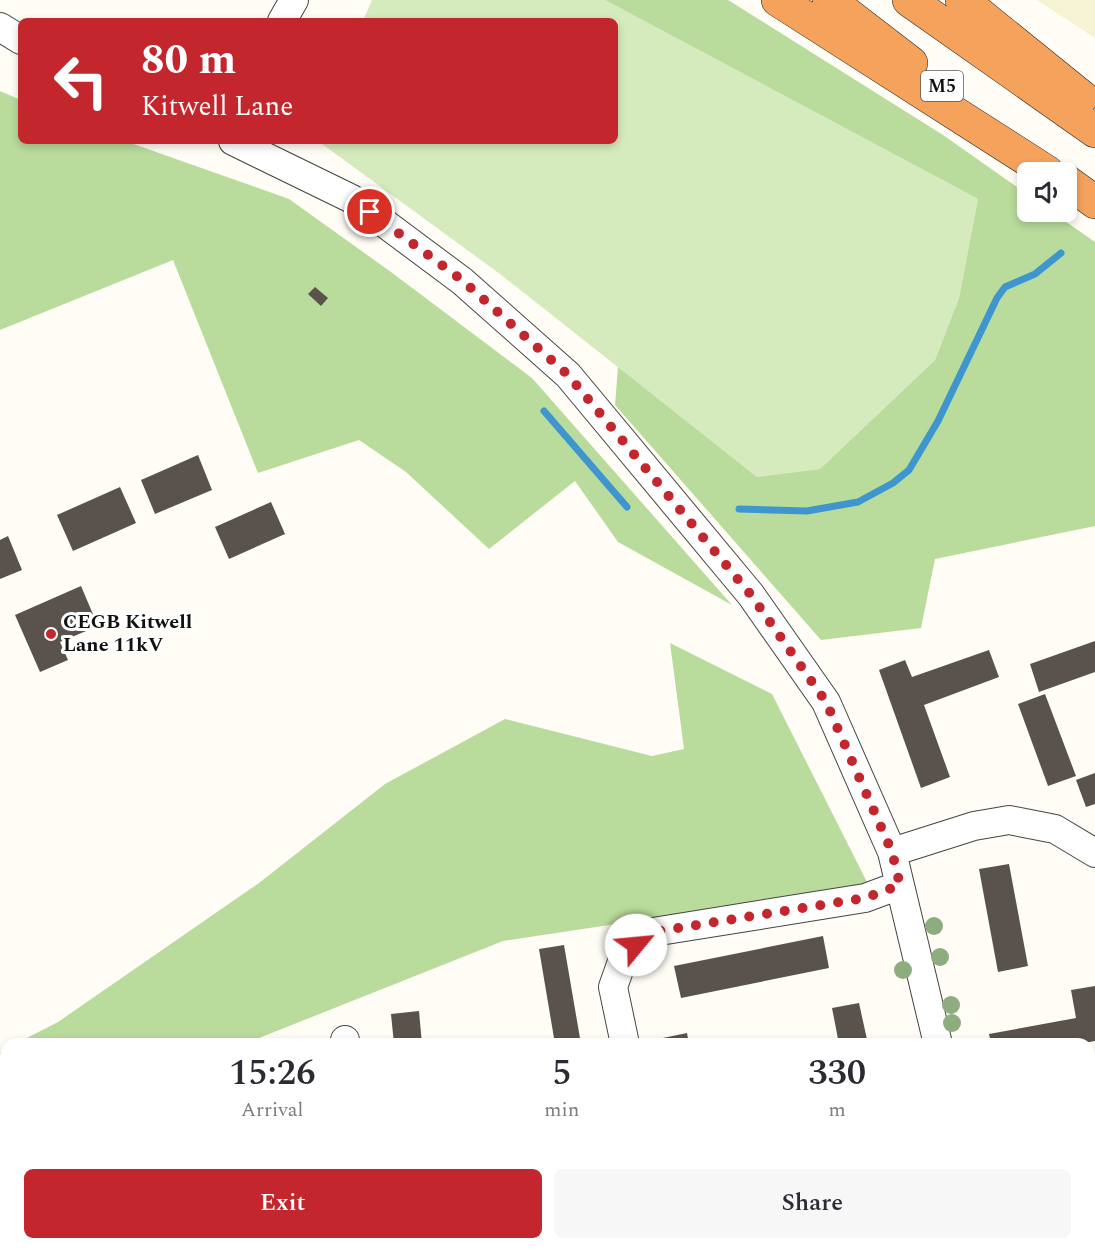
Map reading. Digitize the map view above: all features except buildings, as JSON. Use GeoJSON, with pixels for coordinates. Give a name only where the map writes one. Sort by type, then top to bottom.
{"type":"FeatureCollection","features":[{"type":"Feature","properties":{"kind":"highway"},"geometry":{"type":"LineString","coordinates":[[778,0],[1031,162]]}},
{"type":"Feature","properties":{"kind":"highway","name":"M5"},"geometry":{"type":"LineString","coordinates":[[829,0],[1043,162]]}},
{"type":"Feature","properties":{"kind":"highway","name":"M5"},"geometry":{"type":"LineString","coordinates":[[909,0],[1095,131]]}},
{"type":"Feature","properties":{"kind":"highway"},"geometry":{"type":"LineString","coordinates":[[962,0],[1095,108]]}},
{"type":"Feature","properties":{"kind":"highway"},"geometry":{"type":"LineString","coordinates":[[1077,191],[1095,203]]}},
{"type":"Feature","properties":{"kind":"street"},"geometry":{"type":"LineString","coordinates":[[284,18],[294,0]]}},
{"type":"Feature","properties":{"kind":"street"},"geometry":{"type":"LineString","coordinates":[[0,27],[18,38]]}},
{"type":"Feature","properties":{"kind":"street"},"geometry":{"type":"LineString","coordinates":[[239,144],[352,199],[462,280],[568,375],[751,595],[826,702],[892,852],[937,1038]]}},
{"type":"Feature","properties":{"kind":"street"},"geometry":{"type":"LineString","coordinates":[[892,852],[974,826],[1009,820],[1055,830],[1095,853]]}},
{"type":"Feature","properties":{"kind":"street"},"geometry":{"type":"LineString","coordinates":[[624,1038],[613,987],[624,956],[647,933],[865,898],[900,885]]}},
{"type":"Feature","properties":{"kind":"shaded area"},"geometry":{"type":"Polygon","coordinates":[[[1037,0],[1095,0],[1095,38],[1037,0]]]}},
{"type":"Feature","properties":{"kind":"green space"},"geometry":{"type":"Polygon","coordinates":[[[372,0],[605,0],[978,199],[959,298],[935,360],[820,469],[757,477],[500,274],[322,144],[618,144],[618,18],[364,18],[372,0]]]}},
{"type":"Feature","properties":{"kind":"green space"},"geometry":{"type":"Polygon","coordinates":[[[605,0],[728,0],[943,135],[1017,187],[1017,222],[1066,222],[1095,242],[1095,526],[935,559],[921,628],[821,640],[615,405],[618,367],[757,477],[820,469],[935,360],[959,298],[978,199],[605,0]]]}},
{"type":"Feature","properties":{"kind":"green space"},"geometry":{"type":"Polygon","coordinates":[[[0,91],[18,99],[18,144],[133,144],[289,199],[532,378],[732,605],[618,542],[575,481],[489,549],[406,472],[359,440],[258,473],[173,260],[0,330],[0,91]]]}},
{"type":"Feature","properties":{"kind":"green space"},"geometry":{"type":"Polygon","coordinates":[[[670,643],[772,694],[869,886],[503,941],[259,1038],[27,1038],[58,1022],[259,883],[385,784],[505,719],[652,756],[684,749],[670,643]]]}},
{"type":"Feature","properties":{"kind":"waterway"},"geometry":{"type":"LineString","coordinates":[[739,509],[807,511],[858,502],[893,483],[909,470],[938,421],[997,298],[1005,287],[1035,274],[1061,253]]}},
{"type":"Feature","properties":{"kind":"waterway"},"geometry":{"type":"LineString","coordinates":[[544,411],[627,507]]}},
{"type":"Feature","properties":{"kind":"place","name":"CEGB Kitwell Lane 11kV"},"geometry":{"type":"Point","coordinates":[51,634]}},
{"type":"Feature","properties":{"kind":"route"},"geometry":{"type":"LineString","coordinates":[[370,212],[462,280],[568,375],[751,595],[826,702],[892,852],[900,885],[865,898],[647,933],[636,945]]}}]}
